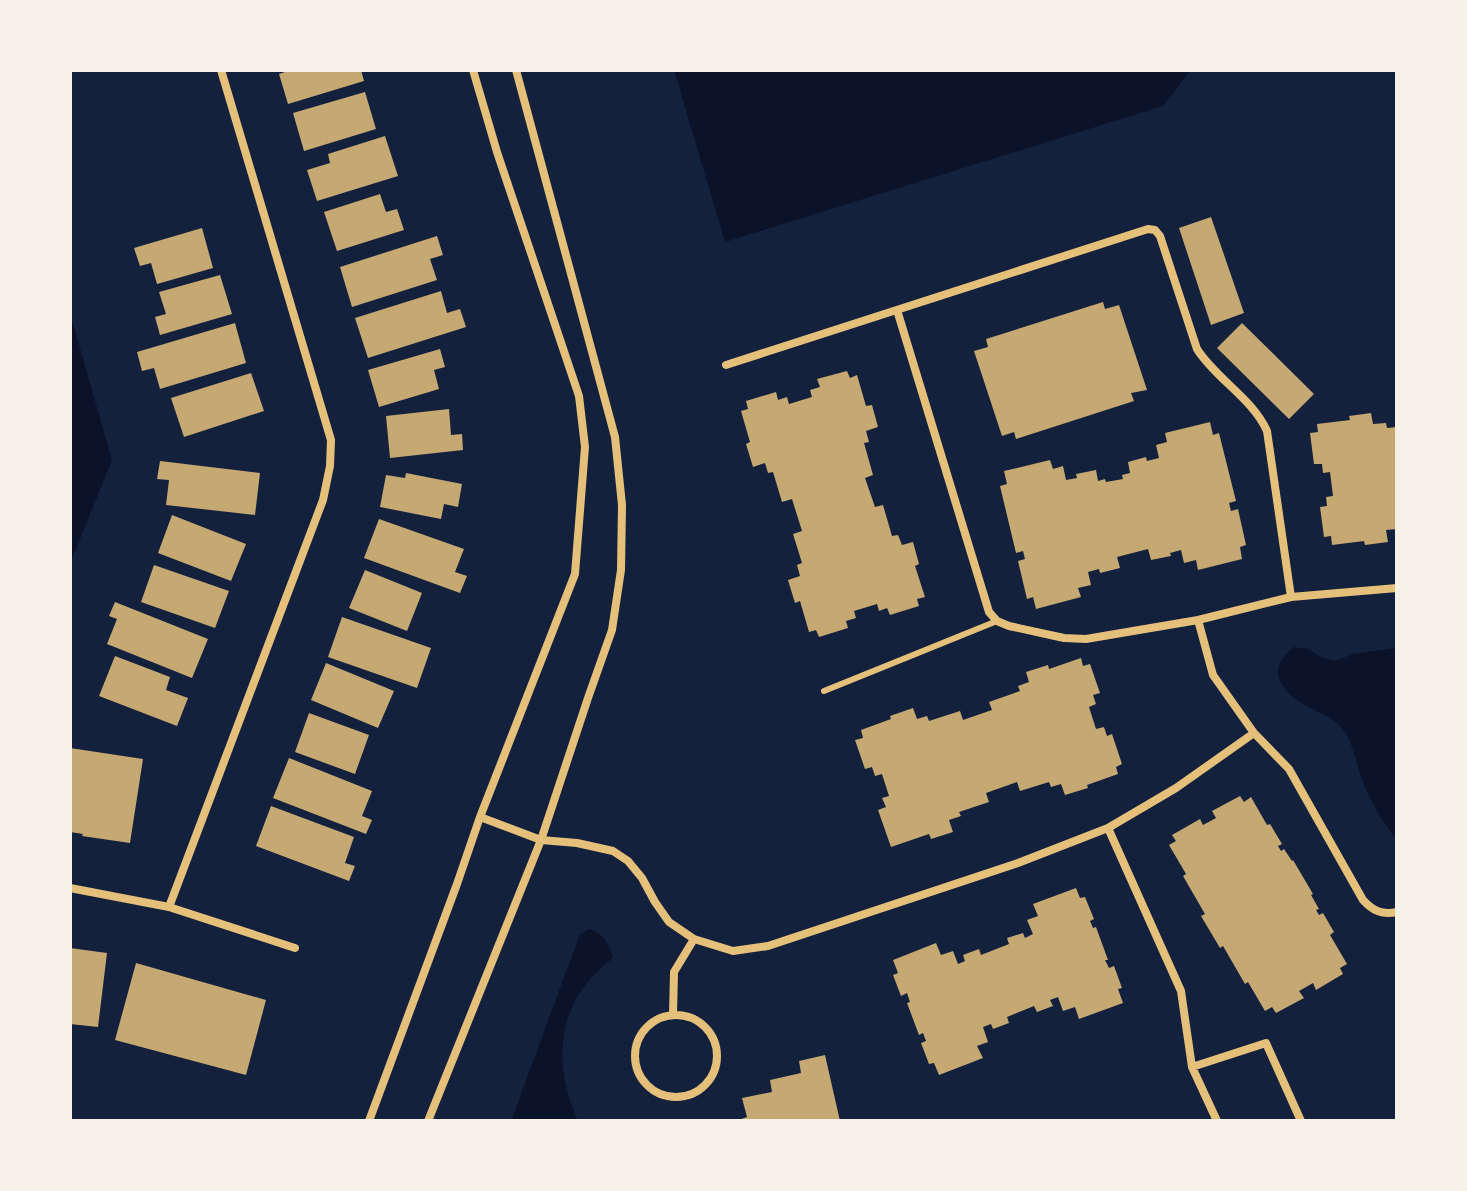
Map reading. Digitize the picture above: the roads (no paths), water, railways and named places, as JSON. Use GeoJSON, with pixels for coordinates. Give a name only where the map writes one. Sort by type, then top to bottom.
{"type":"FeatureCollection","features":[{"type":"Feature","properties":{"kind":"street"},"geometry":{"type":"LineString","coordinates":[[169,907],[323,500],[330,466],[331,440],[221,70]]}},
{"type":"Feature","properties":{"kind":"street"},"geometry":{"type":"LineString","coordinates":[[369,1121],[480,817],[575,574],[585,447],[579,396],[497,152],[473,70]]}},
{"type":"Feature","properties":{"kind":"street"},"geometry":{"type":"LineString","coordinates":[[428,1121],[541,840],[612,630],[621,570],[622,505],[615,437],[516,70]]}},
{"type":"Feature","properties":{"kind":"street"},"geometry":{"type":"LineString","coordinates":[[726,365],[1148,229],[1155,230],[1160,236],[1197,349],[1261,418],[1267,431],[1291,597]]}},
{"type":"Feature","properties":{"kind":"street"},"geometry":{"type":"LineString","coordinates":[[897,310],[989,612],[997,621],[1064,638],[1086,639],[1198,620],[1291,597],[1397,588]]}},
{"type":"Feature","properties":{"kind":"street"},"geometry":{"type":"LineString","coordinates":[[1198,620],[1213,675],[1254,733],[1289,769],[1363,900],[1381,913],[1397,912]]}},
{"type":"Feature","properties":{"kind":"street"},"geometry":{"type":"LineString","coordinates":[[480,817],[541,840],[577,843],[613,851],[628,861],[642,878],[669,922],[694,939],[733,951],[768,946],[1018,863],[1108,828],[1176,788],[1254,733]]}},
{"type":"Feature","properties":{"kind":"street"},"geometry":{"type":"LineString","coordinates":[[1108,828],[1181,991],[1192,1067],[1217,1121]]}},
{"type":"Feature","properties":{"kind":"street"},"geometry":{"type":"LineString","coordinates":[[70,888],[169,907],[295,948]]}},
{"type":"Feature","properties":{"kind":"street"},"geometry":{"type":"LineString","coordinates":[[673,1015],[674,972],[694,939]]}},
{"type":"Feature","properties":{"kind":"street"},"geometry":{"type":"LineString","coordinates":[[673,1015],[687,1016],[699,1022],[709,1031],[715,1043],[715,1070],[709,1081],[686,1096],[672,1097],[647,1086],[635,1062],[635,1048],[640,1036],[660,1018],[673,1015]]}},
{"type":"Feature","properties":{"kind":"street"},"geometry":{"type":"LineString","coordinates":[[1192,1067],[1266,1043],[1301,1121]]}},
{"type":"Feature","properties":{"kind":"lane"},"geometry":{"type":"LineString","coordinates":[[824,691],[997,621]]}},
{"type":"Feature","properties":{"kind":"water"},"geometry":{"type":"Polygon","coordinates":[[[674,70],[1191,70],[1163,106],[725,242],[674,70]]]}},
{"type":"Feature","properties":{"kind":"water"},"geometry":{"type":"Polygon","coordinates":[[[70,313],[112,460],[70,564],[70,313]]]}},
{"type":"Feature","properties":{"kind":"water"},"geometry":{"type":"Polygon","coordinates":[[[1294,647],[1308,649],[1335,661],[1353,654],[1397,648],[1397,840],[1370,798],[1344,731],[1333,720],[1294,698],[1281,683],[1278,672],[1280,663],[1294,647]]]}},
{"type":"Feature","properties":{"kind":"water"},"geometry":{"type":"Polygon","coordinates":[[[589,929],[605,940],[613,958],[594,974],[580,992],[564,1032],[564,1076],[578,1121],[511,1121],[580,934],[589,929]]]}}]}
